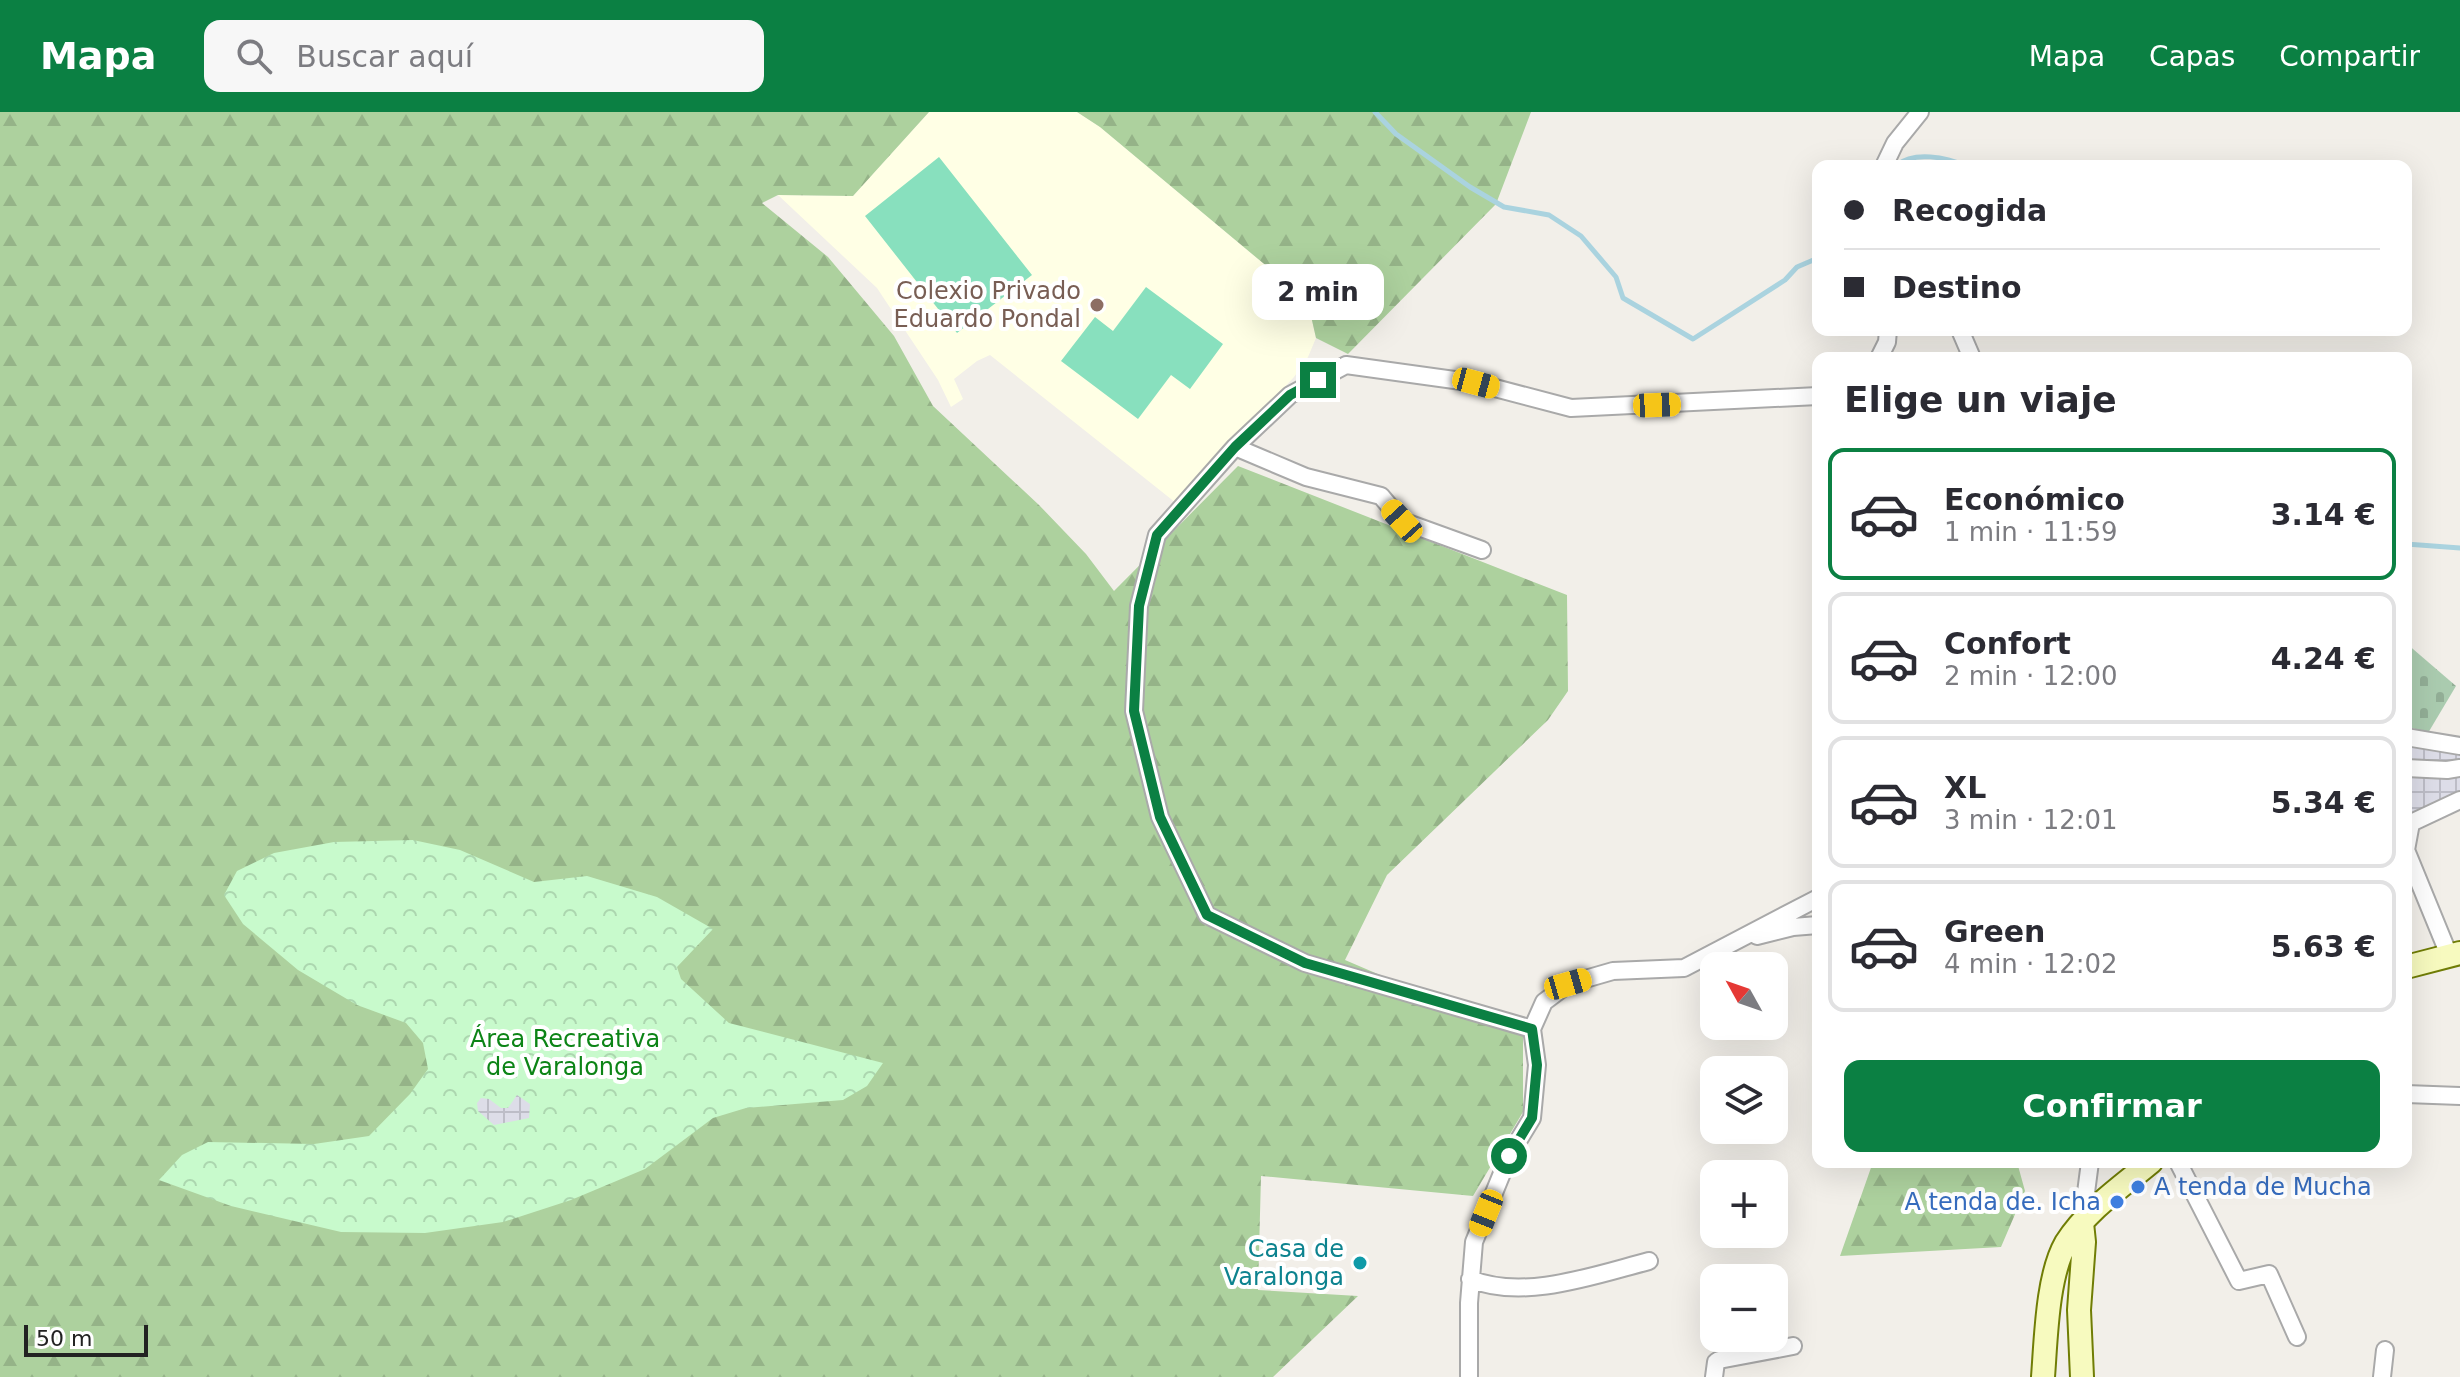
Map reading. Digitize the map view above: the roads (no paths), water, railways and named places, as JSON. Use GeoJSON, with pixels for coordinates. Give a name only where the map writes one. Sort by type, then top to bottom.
{"type":"FeatureCollection","features":[{"type":"Feature","properties":{"kind":"main road"},"geometry":{"type":"LineString","coordinates":[[2412,965],[2454,954]]}},
{"type":"Feature","properties":{"kind":"main road"},"geometry":{"type":"LineString","coordinates":[[2043,1377],[2055,1277],[2065,1245],[2101,1203],[2144,1168]]}},
{"type":"Feature","properties":{"kind":"main road"},"geometry":{"type":"LineString","coordinates":[[2082,1223],[2084,1242],[2079,1310],[2082,1377]]}},
{"type":"Feature","properties":{"kind":"street"},"geometry":{"type":"LineString","coordinates":[[1887,160],[1895,143],[1920,112]]}},
{"type":"Feature","properties":{"kind":"street"},"geometry":{"type":"LineString","coordinates":[[1532,1029],[1305,963],[1207,915],[1160,817],[1134,711],[1139,606],[1157,535],[1235,447],[1290,395],[1346,365],[1476,383],[1571,408],[1812,396]]}},
{"type":"Feature","properties":{"kind":"street"},"geometry":{"type":"LineString","coordinates":[[1235,447],[1306,477],[1381,496],[1402,521],[1482,550]]}},
{"type":"Feature","properties":{"kind":"street"},"geometry":{"type":"LineString","coordinates":[[2412,740],[2460,746]]}},
{"type":"Feature","properties":{"kind":"street"},"geometry":{"type":"LineString","coordinates":[[2412,768],[2460,768]]}},
{"type":"Feature","properties":{"kind":"street"},"geometry":{"type":"LineString","coordinates":[[2412,820],[2460,800]]}},
{"type":"Feature","properties":{"kind":"street"},"geometry":{"type":"LineString","coordinates":[[2412,863],[2454,954]]}},
{"type":"Feature","properties":{"kind":"street"},"geometry":{"type":"LineString","coordinates":[[1469,1377],[1470,1279],[1474,1242],[1509,1156],[1532,1118],[1537,1065],[1532,1029],[1544,1002],[1568,984],[1613,971],[1684,968],[1812,901]]}},
{"type":"Feature","properties":{"kind":"street"},"geometry":{"type":"LineString","coordinates":[[1740,941],[1793,927],[1812,925]]}},
{"type":"Feature","properties":{"kind":"street"},"geometry":{"type":"LineString","coordinates":[[2412,1094],[2460,1096]]}},
{"type":"Feature","properties":{"kind":"street"},"geometry":{"type":"LineString","coordinates":[[2089,1168],[2101,1203]]}},
{"type":"Feature","properties":{"kind":"street"},"geometry":{"type":"LineString","coordinates":[[2082,1223],[2089,1168]]}},
{"type":"Feature","properties":{"kind":"street"},"geometry":{"type":"LineString","coordinates":[[2181,1168],[2239,1281],[2269,1274],[2297,1337]]}},
{"type":"Feature","properties":{"kind":"street"},"geometry":{"type":"LineString","coordinates":[[1470,1279],[1482,1284],[1548,1286],[1649,1261]]}},
{"type":"Feature","properties":{"kind":"street"},"geometry":{"type":"LineString","coordinates":[[1714,1377],[1719,1360],[1793,1346]]}},
{"type":"Feature","properties":{"kind":"street"},"geometry":{"type":"LineString","coordinates":[[2382,1377],[2385,1350]]}},
{"type":"Feature","properties":{"kind":"waterway"},"geometry":{"type":"LineString","coordinates":[[1375,112],[1396,134],[1470,187],[1504,207],[1549,215],[1581,236],[1616,277],[1623,298],[1693,339],[1785,280],[1797,267],[1812,261]]}},
{"type":"Feature","properties":{"kind":"waterway"},"geometry":{"type":"LineString","coordinates":[[1907,160],[1921,157],[1949,160]]}},
{"type":"Feature","properties":{"kind":"waterway"},"geometry":{"type":"LineString","coordinates":[[2412,544],[2460,548]]}},
{"type":"Feature","properties":{"kind":"place","name":"Colexio Privado Eduardo Pondal"},"geometry":{"type":"Point","coordinates":[1097,305]}},
{"type":"Feature","properties":{"kind":"place","name":"A tenda de Mucha"},"geometry":{"type":"Point","coordinates":[2138,1187]}},
{"type":"Feature","properties":{"kind":"place","name":"A tenda de. Icha"},"geometry":{"type":"Point","coordinates":[2117,1202]}},
{"type":"Feature","properties":{"kind":"place","name":"Casa de Varalonga"},"geometry":{"type":"Point","coordinates":[1360,1263]}},
{"type":"Feature","properties":{"kind":"park label","name":"Área Recreativa de Varalonga"},"geometry":{"type":"Point","coordinates":[565,1053]}}]}
